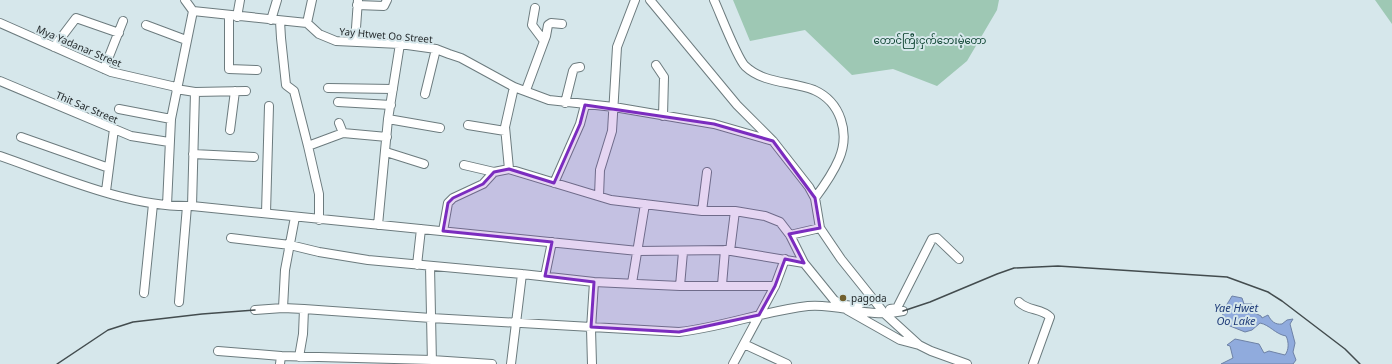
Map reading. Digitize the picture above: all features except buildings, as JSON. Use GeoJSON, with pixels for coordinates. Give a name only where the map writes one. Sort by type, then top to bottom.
{"type":"FeatureCollection","features":[{"type":"Feature","properties":{"kind":"street"},"geometry":{"type":"LineString","coordinates":[[240,0],[233,16],[229,69],[256,70]]}},
{"type":"Feature","properties":{"kind":"street"},"geometry":{"type":"LineString","coordinates":[[271,20],[277,0]]}},
{"type":"Feature","properties":{"kind":"street"},"geometry":{"type":"LineString","coordinates":[[192,11],[308,23],[312,0]]}},
{"type":"Feature","properties":{"kind":"street"},"geometry":{"type":"LineString","coordinates":[[355,42],[357,2],[384,6],[387,0]]}},
{"type":"Feature","properties":{"kind":"street"},"geometry":{"type":"LineString","coordinates":[[599,196],[600,170],[612,131],[618,47],[635,0]]}},
{"type":"Feature","properties":{"kind":"street"},"geometry":{"type":"LineString","coordinates":[[650,0],[737,106],[773,141],[809,187],[815,198],[820,228],[883,312],[919,345]]}},
{"type":"Feature","properties":{"kind":"street"},"geometry":{"type":"LineString","coordinates":[[714,0],[745,66],[769,80],[814,90],[828,99],[836,107],[841,119],[843,145],[835,168],[815,198]]}},
{"type":"Feature","properties":{"kind":"street"},"geometry":{"type":"LineString","coordinates":[[168,205],[170,119],[192,11],[187,1]]}},
{"type":"Feature","properties":{"kind":"street"},"geometry":{"type":"LineString","coordinates":[[536,8],[532,25],[544,41]]}},
{"type":"Feature","properties":{"kind":"street"},"geometry":{"type":"LineString","coordinates":[[54,47],[76,18],[118,33]]}},
{"type":"Feature","properties":{"kind":"street"},"geometry":{"type":"LineString","coordinates":[[280,21],[286,84],[294,91],[308,146],[319,194],[320,220]]}},
{"type":"Feature","properties":{"kind":"street"},"geometry":{"type":"LineString","coordinates":[[104,69],[123,22]]}},
{"type":"Feature","properties":{"kind":"street","name":"Mya Yadanar Street"},"geometry":{"type":"LineString","coordinates":[[0,23],[104,69],[195,92],[246,91]]}},
{"type":"Feature","properties":{"kind":"street","name":"Yay Htwet Oo Street"},"geometry":{"type":"LineString","coordinates":[[308,23],[319,34],[336,41],[400,44],[436,49],[461,58],[514,87],[526,90],[549,100],[614,107],[714,124],[773,141]]}},
{"type":"Feature","properties":{"kind":"street"},"geometry":{"type":"LineString","coordinates":[[526,90],[544,41],[548,25],[551,23],[562,24]]}},
{"type":"Feature","properties":{"kind":"street"},"geometry":{"type":"LineString","coordinates":[[146,25],[186,40]]}},
{"type":"Feature","properties":{"kind":"street"},"geometry":{"type":"LineString","coordinates":[[378,226],[388,119],[400,44]]}},
{"type":"Feature","properties":{"kind":"street"},"geometry":{"type":"LineString","coordinates":[[425,94],[436,49]]}},
{"type":"Feature","properties":{"kind":"street"},"geometry":{"type":"LineString","coordinates":[[656,65],[664,77],[664,116]]}},
{"type":"Feature","properties":{"kind":"street"},"geometry":{"type":"LineString","coordinates":[[566,103],[573,71],[575,68],[580,67]]}},
{"type":"Feature","properties":{"kind":"street","name":"Thit Sar Street"},"geometry":{"type":"LineString","coordinates":[[0,81],[131,136],[169,142]]}},
{"type":"Feature","properties":{"kind":"street"},"geometry":{"type":"LineString","coordinates":[[509,169],[506,131],[514,87]]}},
{"type":"Feature","properties":{"kind":"street"},"geometry":{"type":"LineString","coordinates":[[328,88],[393,89]]}},
{"type":"Feature","properties":{"kind":"street"},"geometry":{"type":"LineString","coordinates":[[230,130],[235,91]]}},
{"type":"Feature","properties":{"kind":"street"},"geometry":{"type":"LineString","coordinates":[[180,302],[193,154],[195,92]]}},
{"type":"Feature","properties":{"kind":"street"},"geometry":{"type":"LineString","coordinates":[[338,102],[391,105]]}},
{"type":"Feature","properties":{"kind":"street"},"geometry":{"type":"LineString","coordinates":[[554,183],[580,124],[585,105]]}},
{"type":"Feature","properties":{"kind":"street"},"geometry":{"type":"LineString","coordinates":[[266,213],[269,106]]}},
{"type":"Feature","properties":{"kind":"street"},"geometry":{"type":"LineString","coordinates":[[119,109],[170,119]]}},
{"type":"Feature","properties":{"kind":"street"},"geometry":{"type":"LineString","coordinates":[[388,119],[440,128]]}},
{"type":"Feature","properties":{"kind":"street"},"geometry":{"type":"LineString","coordinates":[[339,123],[343,133]]}},
{"type":"Feature","properties":{"kind":"street"},"geometry":{"type":"LineString","coordinates":[[468,125],[506,131]]}},
{"type":"Feature","properties":{"kind":"street"},"geometry":{"type":"LineString","coordinates":[[106,191],[114,129]]}},
{"type":"Feature","properties":{"kind":"street"},"geometry":{"type":"LineString","coordinates":[[308,146],[343,133],[387,137]]}},
{"type":"Feature","properties":{"kind":"street"},"geometry":{"type":"LineString","coordinates":[[21,138],[109,168]]}},
{"type":"Feature","properties":{"kind":"street"},"geometry":{"type":"LineString","coordinates":[[386,152],[424,164]]}},
{"type":"Feature","properties":{"kind":"street"},"geometry":{"type":"LineString","coordinates":[[193,154],[254,157]]}},
{"type":"Feature","properties":{"kind":"street"},"geometry":{"type":"LineString","coordinates":[[0,156],[106,191],[153,204],[266,213],[378,226],[444,231],[638,251],[727,251],[804,263]]}},
{"type":"Feature","properties":{"kind":"street"},"geometry":{"type":"LineString","coordinates":[[464,166],[494,172],[509,169],[611,200],[702,211],[735,211],[765,216],[780,222],[790,235],[804,263],[834,300],[900,340],[919,345],[967,364]]}},
{"type":"Feature","properties":{"kind":"street"},"geometry":{"type":"LineString","coordinates":[[444,231],[448,203],[453,198],[483,184],[494,172]]}},
{"type":"Feature","properties":{"kind":"street"},"geometry":{"type":"LineString","coordinates":[[702,211],[707,172]]}},
{"type":"Feature","properties":{"kind":"street"},"geometry":{"type":"LineString","coordinates":[[144,293],[153,204]]}},
{"type":"Feature","properties":{"kind":"street"},"geometry":{"type":"LineString","coordinates":[[632,284],[645,204]]}},
{"type":"Feature","properties":{"kind":"street"},"geometry":{"type":"LineString","coordinates":[[722,285],[735,211]]}},
{"type":"Feature","properties":{"kind":"street"},"geometry":{"type":"LineString","coordinates":[[282,308],[285,270],[295,217]]}},
{"type":"Feature","properties":{"kind":"street"},"geometry":{"type":"LineString","coordinates":[[790,235],[820,228]]}},
{"type":"Feature","properties":{"kind":"street"},"geometry":{"type":"LineString","coordinates":[[417,265],[421,229]]}},
{"type":"Feature","properties":{"kind":"street"},"geometry":{"type":"LineString","coordinates":[[230,238],[290,245],[319,252],[368,260],[545,276],[594,282],[680,286],[775,286]]}},
{"type":"Feature","properties":{"kind":"street"},"geometry":{"type":"LineString","coordinates":[[883,312],[898,308],[932,239],[937,238],[958,259]]}},
{"type":"Feature","properties":{"kind":"street"},"geometry":{"type":"LineString","coordinates":[[545,276],[552,242]]}},
{"type":"Feature","properties":{"kind":"street"},"geometry":{"type":"LineString","coordinates":[[680,286],[683,252]]}},
{"type":"Feature","properties":{"kind":"street"},"geometry":{"type":"LineString","coordinates":[[733,364],[775,286],[785,259]]}},
{"type":"Feature","properties":{"kind":"street"},"geometry":{"type":"LineString","coordinates":[[430,266],[432,362]]}},
{"type":"Feature","properties":{"kind":"street"},"geometry":{"type":"LineString","coordinates":[[511,364],[522,274]]}},
{"type":"Feature","properties":{"kind":"street"},"geometry":{"type":"LineString","coordinates":[[592,364],[591,327],[594,282]]}},
{"type":"Feature","properties":{"kind":"street"},"geometry":{"type":"LineString","coordinates":[[255,310],[282,308],[304,309],[431,318],[679,332],[714,327],[759,315],[809,306],[845,307],[854,306],[873,299]]}},
{"type":"Feature","properties":{"kind":"street"},"geometry":{"type":"LineString","coordinates":[[1020,302],[1024,306],[1048,314],[1050,317],[1032,364]]}},
{"type":"Feature","properties":{"kind":"street"},"geometry":{"type":"LineString","coordinates":[[845,307],[868,314],[903,311]]}},
{"type":"Feature","properties":{"kind":"street"},"geometry":{"type":"LineString","coordinates":[[299,357],[303,334],[304,309]]}},
{"type":"Feature","properties":{"kind":"street"},"geometry":{"type":"LineString","coordinates":[[744,344],[787,364]]}},
{"type":"Feature","properties":{"kind":"street"},"geometry":{"type":"LineString","coordinates":[[218,352],[280,360],[299,357],[492,364]]}},
{"type":"Feature","properties":{"kind":"highlighted area"},"geometry":{"type":"Polygon","coordinates":[[[585,105],[714,124],[773,141],[815,198],[820,228],[789,234],[804,263],[785,259],[775,286],[759,315],[679,332],[591,327],[594,282],[545,276],[552,242],[443,231],[448,203],[453,198],[483,184],[494,172],[509,169],[554,183],[580,124],[585,105]]]}},
{"type":"Feature","properties":{"kind":"green space","name":"တောင်ကြီးငှက်ဘေးမဲ့တော"},"geometry":{"type":"Polygon","coordinates":[[[733,0],[999,0],[997,10],[967,61],[937,86],[893,69],[852,75],[805,30],[750,41],[733,0]]]}},
{"type":"Feature","properties":{"kind":"green space"},"geometry":{"type":"Polygon","coordinates":[[[1375,0],[1392,0],[1392,24],[1375,0]]]}},
{"type":"Feature","properties":{"kind":"water","name":"Yae Hwet Oo Lake"},"geometry":{"type":"Polygon","coordinates":[[[1232,296],[1242,298],[1244,304],[1252,304],[1253,312],[1262,318],[1268,315],[1275,323],[1282,324],[1287,320],[1293,319],[1290,324],[1295,343],[1293,352],[1296,360],[1293,364],[1221,364],[1233,358],[1230,346],[1227,345],[1235,339],[1259,344],[1264,353],[1269,351],[1285,355],[1288,348],[1286,336],[1264,324],[1260,323],[1252,330],[1245,332],[1225,324],[1223,320],[1223,313],[1232,296]]]}},
{"type":"Feature","properties":{"kind":"railway"},"geometry":{"type":"LineString","coordinates":[[903,311],[930,302],[1014,268],[1058,266],[1227,277],[1268,292],[1282,301],[1345,349],[1360,364]]}},
{"type":"Feature","properties":{"kind":"railway"},"geometry":{"type":"LineString","coordinates":[[57,364],[108,330],[133,322],[202,314],[255,310]]}},
{"type":"Feature","properties":{"kind":"place","name":"pagoda"},"geometry":{"type":"Point","coordinates":[843,298]}}]}
